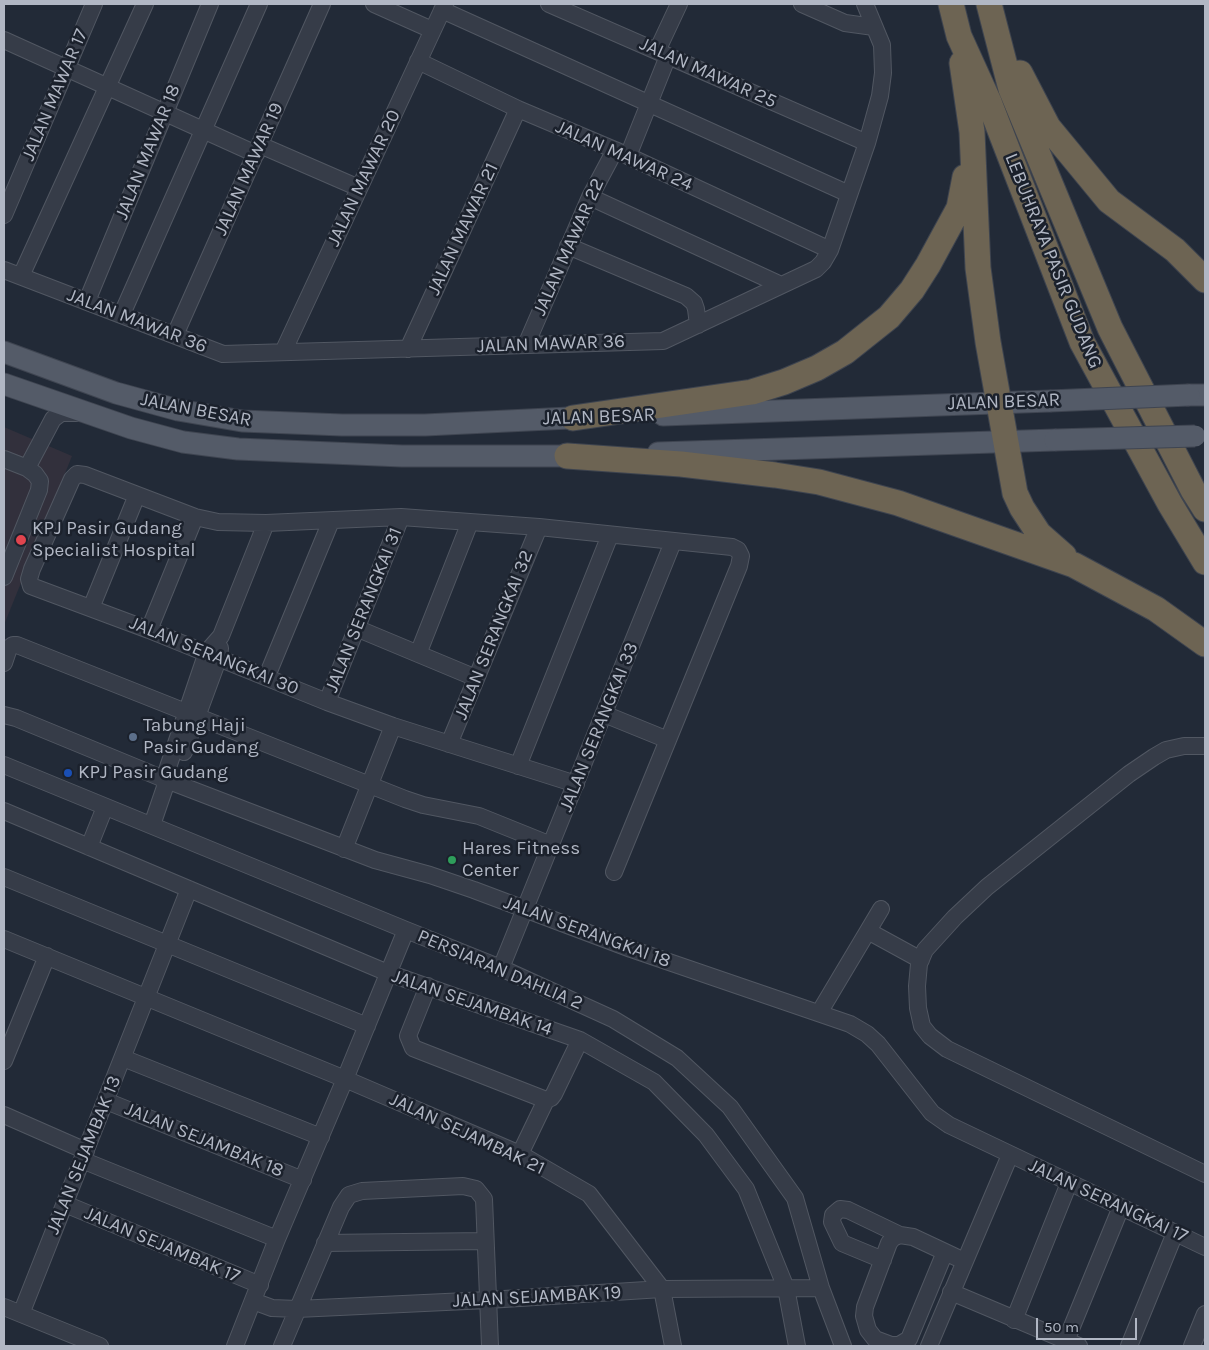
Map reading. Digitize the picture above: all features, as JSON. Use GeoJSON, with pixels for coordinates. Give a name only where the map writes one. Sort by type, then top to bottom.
{"type":"FeatureCollection","features":[{"type":"Feature","properties":{"kind":"highway","name":"LEBUHRAYA PASIR GUDANG"},"geometry":{"type":"LineString","coordinates":[[951,4],[959,36],[989,102],[1082,342],[1170,504],[1205,562]]}},
{"type":"Feature","properties":{"kind":"highway","name":"LEBUHRAYA PASIR GUDANG"},"geometry":{"type":"LineString","coordinates":[[990,4],[1011,89],[1110,328],[1205,509]]}},
{"type":"Feature","properties":{"kind":"highway"},"geometry":{"type":"LineString","coordinates":[[990,4],[1016,65],[1048,127],[1110,201],[1175,250],[1205,280]]}},
{"type":"Feature","properties":{"kind":"highway"},"geometry":{"type":"LineString","coordinates":[[959,36],[972,132],[978,268],[988,342],[1015,493],[1022,508],[1039,534],[1074,565]]}},
{"type":"Feature","properties":{"kind":"highway"},"geometry":{"type":"LineString","coordinates":[[573,418],[752,392],[784,382],[817,368],[845,352],[889,317],[912,290],[928,266],[959,208],[972,132]]}},
{"type":"Feature","properties":{"kind":"highway"},"geometry":{"type":"LineString","coordinates":[[1175,250],[1205,264]]}},
{"type":"Feature","properties":{"kind":"highway"},"geometry":{"type":"LineString","coordinates":[[567,456],[740,470],[819,482],[907,506],[1074,565],[1156,609],[1205,644]]}},
{"type":"Feature","properties":{"kind":"main road","name":"JALAN BESAR"},"geometry":{"type":"LineString","coordinates":[[4,352],[116,393],[178,410],[242,421],[342,425],[416,425],[1197,395]]}},
{"type":"Feature","properties":{"kind":"main road","name":"JALAN BESAR"},"geometry":{"type":"LineString","coordinates":[[4,384],[131,428],[183,442],[238,449],[402,456],[567,456],[1200,436]]}},
{"type":"Feature","properties":{"kind":"street","name":"JALAN MAWAR 17"},"geometry":{"type":"LineString","coordinates":[[4,215],[94,4]]}},
{"type":"Feature","properties":{"kind":"street"},"geometry":{"type":"LineString","coordinates":[[21,276],[145,4]]}},
{"type":"Feature","properties":{"kind":"street","name":"JALAN MAWAR 18"},"geometry":{"type":"LineString","coordinates":[[87,301],[210,4]]}},
{"type":"Feature","properties":{"kind":"street"},"geometry":{"type":"LineString","coordinates":[[122,314],[259,4]]}},
{"type":"Feature","properties":{"kind":"street","name":"JALAN MAWAR 19"},"geometry":{"type":"LineString","coordinates":[[175,335],[322,4]]}},
{"type":"Feature","properties":{"kind":"street"},"geometry":{"type":"LineString","coordinates":[[374,4],[432,30]]}},
{"type":"Feature","properties":{"kind":"street","name":"JALAN MAWAR 25"},"geometry":{"type":"LineString","coordinates":[[549,4],[867,143]]}},
{"type":"Feature","properties":{"kind":"street","name":"JALAN MAWAR 22"},"geometry":{"type":"LineString","coordinates":[[526,345],[590,198],[621,153],[649,104],[678,4]]}},
{"type":"Feature","properties":{"kind":"street"},"geometry":{"type":"LineString","coordinates":[[802,4],[845,24],[874,27]]}},
{"type":"Feature","properties":{"kind":"street","name":"JALAN MAWAR 36"},"geometry":{"type":"LineString","coordinates":[[4,270],[223,354],[663,341],[816,269],[823,262],[830,250],[867,143],[880,96],[883,73],[882,45],[866,4]]}},
{"type":"Feature","properties":{"kind":"street"},"geometry":{"type":"LineString","coordinates":[[443,7],[649,104],[849,194]]}},
{"type":"Feature","properties":{"kind":"street","name":"JALAN MAWAR 20"},"geometry":{"type":"LineString","coordinates":[[283,352],[443,7]]}},
{"type":"Feature","properties":{"kind":"street"},"geometry":{"type":"LineString","coordinates":[[4,40],[204,130],[359,188]]}},
{"type":"Feature","properties":{"kind":"street","name":"JALAN MAWAR 24"},"geometry":{"type":"LineString","coordinates":[[418,61],[518,109],[621,153],[830,250]]}},
{"type":"Feature","properties":{"kind":"street","name":"JALAN MAWAR 21"},"geometry":{"type":"LineString","coordinates":[[408,348],[518,109]]}},
{"type":"Feature","properties":{"kind":"street"},"geometry":{"type":"LineString","coordinates":[[590,198],[781,285]]}},
{"type":"Feature","properties":{"kind":"street"},"geometry":{"type":"LineString","coordinates":[[568,246],[686,296],[694,303],[698,326]]}},
{"type":"Feature","properties":{"kind":"street"},"geometry":{"type":"LineString","coordinates":[[27,468],[53,419],[61,414],[86,412]]}},
{"type":"Feature","properties":{"kind":"street"},"geometry":{"type":"LineString","coordinates":[[4,460],[27,468],[40,481],[39,490],[4,577]]}},
{"type":"Feature","properties":{"kind":"street","name":"JALAN SERANGKAI 30"},"geometry":{"type":"LineString","coordinates":[[137,495],[85,475],[77,474],[72,479],[32,569],[29,579],[31,586],[149,630],[267,676],[327,702],[393,726],[576,784]]}},
{"type":"Feature","properties":{"kind":"street"},"geometry":{"type":"LineString","coordinates":[[91,608],[137,495],[194,517],[218,522],[266,523],[401,518],[539,527],[732,547],[738,550],[741,556],[739,566],[614,872]]}},
{"type":"Feature","properties":{"kind":"street"},"geometry":{"type":"LineString","coordinates":[[149,630],[194,517]]}},
{"type":"Feature","properties":{"kind":"street","name":"JALAN SERANGKAI 31"},"geometry":{"type":"LineString","coordinates":[[327,702],[401,518]]}},
{"type":"Feature","properties":{"kind":"street"},"geometry":{"type":"LineString","coordinates":[[267,676],[331,521]]}},
{"type":"Feature","properties":{"kind":"street"},"geometry":{"type":"LineString","coordinates":[[418,654],[470,522]]}},
{"type":"Feature","properties":{"kind":"street"},"geometry":{"type":"LineString","coordinates":[[152,826],[220,636],[266,523]]}},
{"type":"Feature","properties":{"kind":"street","name":"JALAN SERANGKAI 32"},"geometry":{"type":"LineString","coordinates":[[449,744],[539,527]]}},
{"type":"Feature","properties":{"kind":"street"},"geometry":{"type":"LineString","coordinates":[[518,766],[610,535]]}},
{"type":"Feature","properties":{"kind":"street","name":"JALAN SERANGKAI 33"},"geometry":{"type":"LineString","coordinates":[[501,968],[673,542]]}},
{"type":"Feature","properties":{"kind":"street"},"geometry":{"type":"LineString","coordinates":[[356,628],[476,678]]}},
{"type":"Feature","properties":{"kind":"street"},"geometry":{"type":"LineString","coordinates":[[4,663],[9,648],[17,645],[423,805],[479,816],[551,846]]}},
{"type":"Feature","properties":{"kind":"street"},"geometry":{"type":"LineString","coordinates":[[604,714],[668,740]]}},
{"type":"Feature","properties":{"kind":"street","name":"JALAN SERANGKAI 18"},"geometry":{"type":"LineString","coordinates":[[10,716],[167,783],[344,849],[456,884],[631,949],[850,1024],[867,1034],[878,1044],[932,1113],[949,1125],[1010,1155]]}},
{"type":"Feature","properties":{"kind":"street"},"geometry":{"type":"LineString","coordinates":[[344,849],[393,726]]}},
{"type":"Feature","properties":{"kind":"street"},"geometry":{"type":"LineString","coordinates":[[1205,746],[1184,746],[1166,750],[1129,774],[987,887],[925,950],[919,964],[917,986],[918,1008],[922,1026],[930,1036],[947,1049],[1205,1174]]}},
{"type":"Feature","properties":{"kind":"street","name":"PERSIARAN DAHLIA 2"},"geometry":{"type":"LineString","coordinates":[[4,765],[501,968],[621,1024],[677,1058],[730,1107],[796,1198],[821,1288],[843,1346]]}},
{"type":"Feature","properties":{"kind":"street"},"geometry":{"type":"LineString","coordinates":[[88,847],[105,806]]}},
{"type":"Feature","properties":{"kind":"street","name":"JALAN SEJAMBAK 14"},"geometry":{"type":"LineString","coordinates":[[4,811],[388,973],[580,1040],[654,1082],[706,1136],[746,1189],[786,1288],[796,1346]]}},
{"type":"Feature","properties":{"kind":"street"},"geometry":{"type":"LineString","coordinates":[[4,877],[367,1026]]}},
{"type":"Feature","properties":{"kind":"street","name":"JALAN SEJAMBAK 13"},"geometry":{"type":"LineString","coordinates":[[21,1314],[188,889]]}},
{"type":"Feature","properties":{"kind":"street"},"geometry":{"type":"LineString","coordinates":[[819,1013],[881,909]]}},
{"type":"Feature","properties":{"kind":"street"},"geometry":{"type":"LineString","coordinates":[[234,1346],[406,930]]}},
{"type":"Feature","properties":{"kind":"street"},"geometry":{"type":"LineString","coordinates":[[868,931],[921,960]]}},
{"type":"Feature","properties":{"kind":"street"},"geometry":{"type":"LineString","coordinates":[[4,939],[346,1079]]}},
{"type":"Feature","properties":{"kind":"street"},"geometry":{"type":"LineString","coordinates":[[4,1061],[46,956]]}},
{"type":"Feature","properties":{"kind":"street"},"geometry":{"type":"LineString","coordinates":[[428,986],[408,1036],[413,1048],[546,1100]]}},
{"type":"Feature","properties":{"kind":"street"},"geometry":{"type":"LineString","coordinates":[[520,1154],[546,1100],[554,1094],[580,1040]]}},
{"type":"Feature","properties":{"kind":"street"},"geometry":{"type":"LineString","coordinates":[[123,1058],[321,1137]]}},
{"type":"Feature","properties":{"kind":"street","name":"JALAN SEJAMBAK 21"},"geometry":{"type":"LineString","coordinates":[[346,1079],[520,1154],[589,1194],[662,1289],[673,1346]]}},
{"type":"Feature","properties":{"kind":"street","name":"JALAN SEJAMBAK 18"},"geometry":{"type":"LineString","coordinates":[[106,1100],[303,1180]]}},
{"type":"Feature","properties":{"kind":"street"},"geometry":{"type":"LineString","coordinates":[[4,1115],[84,1155],[277,1239]]}},
{"type":"Feature","properties":{"kind":"street"},"geometry":{"type":"LineString","coordinates":[[929,1346],[1010,1155]]}},
{"type":"Feature","properties":{"kind":"street","name":"JALAN SERANGKAI 17"},"geometry":{"type":"LineString","coordinates":[[1010,1155],[1205,1248]]}},
{"type":"Feature","properties":{"kind":"street"},"geometry":{"type":"LineString","coordinates":[[1014,1320],[1069,1183]]}},
{"type":"Feature","properties":{"kind":"street"},"geometry":{"type":"LineString","coordinates":[[282,1346],[341,1207],[349,1195],[362,1191],[463,1186],[476,1189],[484,1199],[490,1346]]}},
{"type":"Feature","properties":{"kind":"street","name":"JALAN SEJAMBAK 17"},"geometry":{"type":"LineString","coordinates":[[65,1204],[260,1285]]}},
{"type":"Feature","properties":{"kind":"street"},"geometry":{"type":"LineString","coordinates":[[951,1292],[1072,1344],[1121,1207]]}},
{"type":"Feature","properties":{"kind":"street"},"geometry":{"type":"LineString","coordinates":[[883,1260],[842,1243],[832,1222],[833,1215],[840,1209],[848,1210],[900,1235],[913,1237],[964,1261]]}},
{"type":"Feature","properties":{"kind":"street"},"geometry":{"type":"LineString","coordinates":[[1129,1346],[1175,1233]]}},
{"type":"Feature","properties":{"kind":"street"},"geometry":{"type":"LineString","coordinates":[[900,1235],[890,1243],[865,1307],[864,1316],[868,1330],[875,1339],[891,1345],[899,1344],[909,1339],[945,1252]]}},
{"type":"Feature","properties":{"kind":"street"},"geometry":{"type":"LineString","coordinates":[[326,1243],[485,1241]]}},
{"type":"Feature","properties":{"kind":"street","name":"JALAN SEJAMBAK 19"},"geometry":{"type":"LineString","coordinates":[[253,1301],[272,1308],[297,1309],[662,1289],[821,1288]]}},
{"type":"Feature","properties":{"kind":"street"},"geometry":{"type":"LineString","coordinates":[[4,1307],[100,1346]]}},
{"type":"Feature","properties":{"kind":"street"},"geometry":{"type":"LineString","coordinates":[[1192,1346],[1205,1314]]}},
{"type":"Feature","properties":{"kind":"shaded area","name":"KPJ Pasir Gudang Specialist Hospital"},"geometry":{"type":"Polygon","coordinates":[[[4,427],[72,456],[4,625],[4,427]]]}},
{"type":"Feature","properties":{"kind":"place","name":"KPJ Pasir Gudang Specialist Hospital"},"geometry":{"type":"Point","coordinates":[21,540]}},
{"type":"Feature","properties":{"kind":"place","name":"Tabung Haji Pasir Gudang"},"geometry":{"type":"Point","coordinates":[133,737]}},
{"type":"Feature","properties":{"kind":"place","name":"KPJ Pasir Gudang"},"geometry":{"type":"Point","coordinates":[68,773]}},
{"type":"Feature","properties":{"kind":"place","name":"Hares Fitness Center"},"geometry":{"type":"Point","coordinates":[452,860]}}]}
